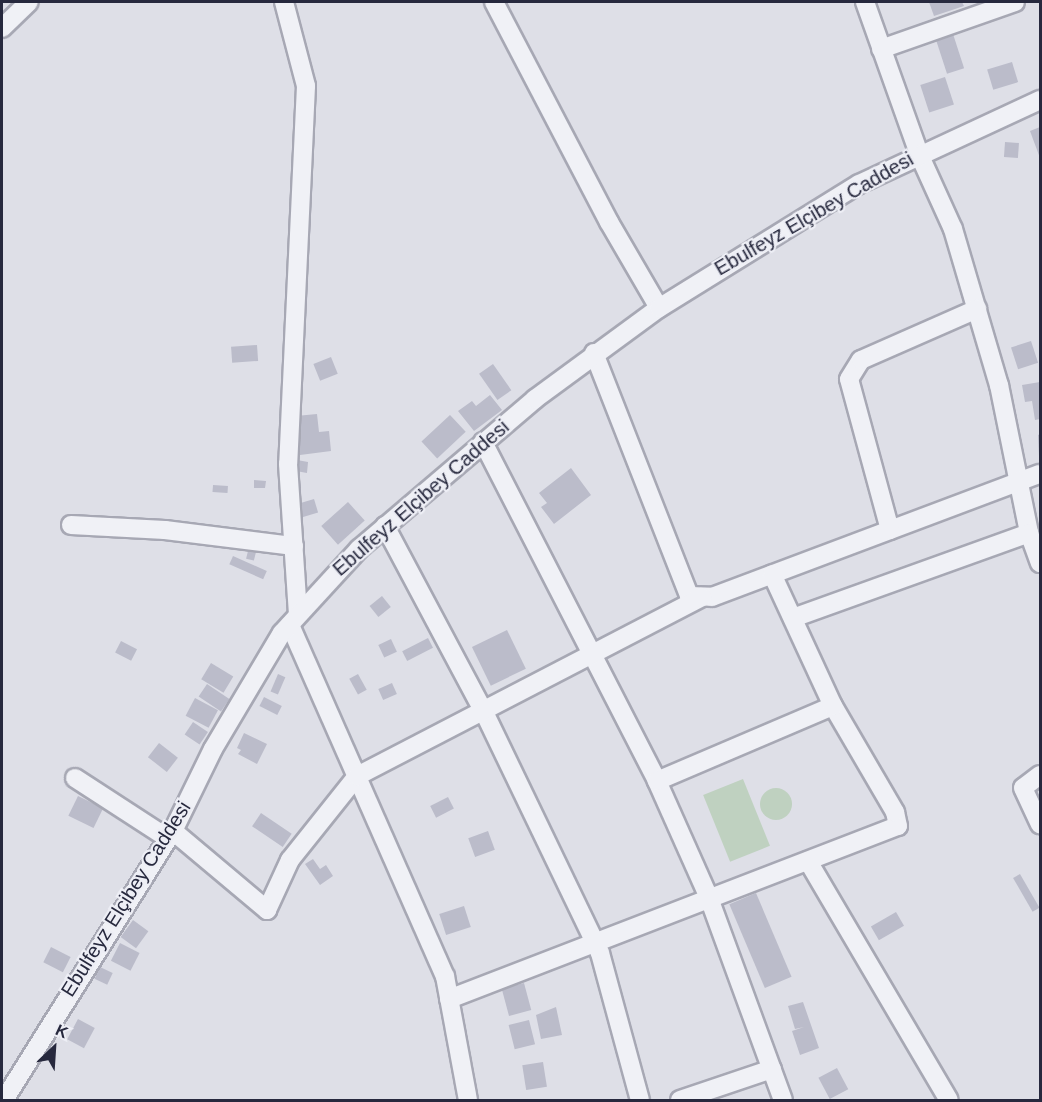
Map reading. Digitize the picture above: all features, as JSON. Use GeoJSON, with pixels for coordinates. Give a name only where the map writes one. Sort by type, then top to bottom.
{"type":"FeatureCollection","features":[{"type":"Feature","properties":{"kind":"street"},"geometry":{"type":"LineString","coordinates":[[2,28],[29,2]]}},
{"type":"Feature","properties":{"kind":"street"},"geometry":{"type":"LineString","coordinates":[[284,2],[306,86],[288,464],[294,546],[294,619],[357,776],[445,976],[468,1101]]}},
{"type":"Feature","properties":{"kind":"street"},"geometry":{"type":"LineString","coordinates":[[494,2],[609,222],[659,308]]}},
{"type":"Feature","properties":{"kind":"street"},"geometry":{"type":"LineString","coordinates":[[865,2],[919,153],[953,229],[999,385],[1029,533],[1041,563]]}},
{"type":"Feature","properties":{"kind":"street"},"geometry":{"type":"LineString","coordinates":[[881,49],[1015,2]]}},
{"type":"Feature","properties":{"kind":"street","name":"Ebulfeyz Elçibey Caddesi"},"geometry":{"type":"LineString","coordinates":[[4,1101],[170,834],[218,740],[294,619],[385,526],[483,442],[594,353],[659,308],[770,236],[919,153],[1041,100]]}},
{"type":"Feature","properties":{"kind":"street"},"geometry":{"type":"LineString","coordinates":[[890,530],[849,379],[861,360],[976,309]]}},
{"type":"Feature","properties":{"kind":"street"},"geometry":{"type":"LineString","coordinates":[[594,353],[689,596],[712,597],[1041,474]]}},
{"type":"Feature","properties":{"kind":"street"},"geometry":{"type":"LineString","coordinates":[[483,442],[657,781],[709,898],[783,1101]]}},
{"type":"Feature","properties":{"kind":"street"},"geometry":{"type":"LineString","coordinates":[[71,525],[165,530],[294,546]]}},
{"type":"Feature","properties":{"kind":"street"},"geometry":{"type":"LineString","coordinates":[[385,526],[484,712],[594,941],[640,1101]]}},
{"type":"Feature","properties":{"kind":"street"},"geometry":{"type":"LineString","coordinates":[[793,618],[1029,533]]}},
{"type":"Feature","properties":{"kind":"street"},"geometry":{"type":"LineString","coordinates":[[449,999],[594,941],[898,826],[895,812],[833,706],[795,630],[793,618],[772,574]]}},
{"type":"Feature","properties":{"kind":"street"},"geometry":{"type":"LineString","coordinates":[[75,778],[170,834],[267,910],[290,860],[357,776],[702,597]]}},
{"type":"Feature","properties":{"kind":"street"},"geometry":{"type":"LineString","coordinates":[[657,781],[833,706]]}},
{"type":"Feature","properties":{"kind":"street"},"geometry":{"type":"LineString","coordinates":[[1041,775],[1023,788],[1041,824]]}},
{"type":"Feature","properties":{"kind":"street"},"geometry":{"type":"LineString","coordinates":[[808,861],[949,1101]]}},
{"type":"Feature","properties":{"kind":"street"},"geometry":{"type":"LineString","coordinates":[[680,1101],[772,1069]]}},
{"type":"Feature","properties":{"kind":"green space"},"geometry":{"type":"Polygon","coordinates":[[[743,779],[770,846],[730,862],[703,795],[743,779]]]}},
{"type":"Feature","properties":{"kind":"green space"},"geometry":{"type":"Polygon","coordinates":[[[776,788],[788,792],[792,804],[788,816],[776,820],[764,816],[760,804],[764,792],[776,788]]]}},
{"type":"Feature","properties":{"kind":"building"},"geometry":{"type":"Polygon","coordinates":[[[929,2],[962,2],[964,6],[934,16],[929,2]]]}},
{"type":"Feature","properties":{"kind":"building"},"geometry":{"type":"Polygon","coordinates":[[[953,34],[964,68],[947,74],[936,40],[953,34]]]}},
{"type":"Feature","properties":{"kind":"building"},"geometry":{"type":"Polygon","coordinates":[[[1012,62],[1018,82],[993,90],[987,70],[1012,62]]]}},
{"type":"Feature","properties":{"kind":"building"},"geometry":{"type":"Polygon","coordinates":[[[945,77],[954,105],[929,113],[920,85],[945,77]]]}},
{"type":"Feature","properties":{"kind":"building"},"geometry":{"type":"Polygon","coordinates":[[[1040,127],[1040,158],[1030,131],[1040,127]]]}},
{"type":"Feature","properties":{"kind":"building"},"geometry":{"type":"Polygon","coordinates":[[[1005,142],[1019,143],[1018,158],[1004,157],[1005,142]]]}},
{"type":"Feature","properties":{"kind":"building"},"geometry":{"type":"Polygon","coordinates":[[[1031,341],[1038,363],[1018,369],[1011,347],[1031,341]]]}},
{"type":"Feature","properties":{"kind":"building"},"geometry":{"type":"Polygon","coordinates":[[[257,345],[258,361],[232,363],[231,347],[257,345]]]}},
{"type":"Feature","properties":{"kind":"building"},"geometry":{"type":"Polygon","coordinates":[[[331,357],[338,374],[320,381],[313,364],[331,357]]]}},
{"type":"Feature","properties":{"kind":"building"},"geometry":{"type":"Polygon","coordinates":[[[493,364],[511,390],[497,400],[479,374],[493,364]]]}},
{"type":"Feature","properties":{"kind":"building"},"geometry":{"type":"Polygon","coordinates":[[[1040,382],[1040,419],[1035,420],[1032,401],[1025,402],[1022,385],[1040,382]]]}},
{"type":"Feature","properties":{"kind":"building"},"geometry":{"type":"Polygon","coordinates":[[[490,395],[502,410],[474,431],[458,411],[472,401],[476,406],[490,395]]]}},
{"type":"Feature","properties":{"kind":"building"},"geometry":{"type":"Polygon","coordinates":[[[317,414],[319,432],[329,431],[331,451],[300,455],[296,416],[317,414]]]}},
{"type":"Feature","properties":{"kind":"building"},"geometry":{"type":"Polygon","coordinates":[[[450,415],[466,432],[437,458],[421,442],[450,415]]]}},
{"type":"Feature","properties":{"kind":"building"},"geometry":{"type":"Polygon","coordinates":[[[1040,434],[1040,456],[1039,456],[1038,435],[1040,434]]]}},
{"type":"Feature","properties":{"kind":"building"},"geometry":{"type":"Polygon","coordinates":[[[297,460],[308,462],[307,473],[296,471],[297,460]]]}},
{"type":"Feature","properties":{"kind":"building"},"geometry":{"type":"Polygon","coordinates":[[[571,468],[591,495],[554,524],[541,507],[547,503],[539,493],[571,468]]]}},
{"type":"Feature","properties":{"kind":"building"},"geometry":{"type":"Polygon","coordinates":[[[254,480],[266,481],[265,488],[254,488],[254,480]]]}},
{"type":"Feature","properties":{"kind":"building"},"geometry":{"type":"Polygon","coordinates":[[[213,485],[228,486],[227,493],[213,492],[213,485]]]}},
{"type":"Feature","properties":{"kind":"building"},"geometry":{"type":"Polygon","coordinates":[[[314,499],[318,512],[299,518],[295,505],[314,499]]]}},
{"type":"Feature","properties":{"kind":"building"},"geometry":{"type":"Polygon","coordinates":[[[348,502],[365,521],[338,545],[321,526],[348,502]]]}},
{"type":"Feature","properties":{"kind":"building"},"geometry":{"type":"Polygon","coordinates":[[[249,547],[257,549],[254,561],[246,559],[249,547]]]}},
{"type":"Feature","properties":{"kind":"building"},"geometry":{"type":"Polygon","coordinates":[[[233,556],[267,571],[263,579],[229,564],[233,556]]]}},
{"type":"Feature","properties":{"kind":"building"},"geometry":{"type":"Polygon","coordinates":[[[382,596],[391,607],[378,617],[370,606],[382,596]]]}},
{"type":"Feature","properties":{"kind":"building"},"geometry":{"type":"Polygon","coordinates":[[[507,630],[526,669],[491,686],[472,647],[507,630]]]}},
{"type":"Feature","properties":{"kind":"building"},"geometry":{"type":"Polygon","coordinates":[[[428,638],[433,648],[407,661],[402,651],[428,638]]]}},
{"type":"Feature","properties":{"kind":"building"},"geometry":{"type":"Polygon","coordinates":[[[391,639],[397,652],[384,658],[378,645],[391,639]]]}},
{"type":"Feature","properties":{"kind":"building"},"geometry":{"type":"Polygon","coordinates":[[[121,641],[137,649],[131,661],[115,653],[121,641]]]}},
{"type":"Feature","properties":{"kind":"building"},"geometry":{"type":"Polygon","coordinates":[[[211,663],[233,676],[224,693],[201,679],[211,663]]]}},
{"type":"Feature","properties":{"kind":"building"},"geometry":{"type":"Polygon","coordinates":[[[278,674],[285,677],[278,695],[271,691],[278,674]]]}},
{"type":"Feature","properties":{"kind":"building"},"geometry":{"type":"Polygon","coordinates":[[[358,674],[367,690],[358,695],[349,679],[358,674]]]}},
{"type":"Feature","properties":{"kind":"building"},"geometry":{"type":"Polygon","coordinates":[[[392,683],[397,694],[383,700],[378,689],[392,683]]]}},
{"type":"Feature","properties":{"kind":"building"},"geometry":{"type":"Polygon","coordinates":[[[207,684],[229,699],[221,712],[199,696],[207,684]]]}},
{"type":"Feature","properties":{"kind":"building"},"geometry":{"type":"Polygon","coordinates":[[[264,697],[282,706],[277,715],[259,706],[264,697]]]}},
{"type":"Feature","properties":{"kind":"building"},"geometry":{"type":"Polygon","coordinates":[[[195,698],[218,710],[209,728],[186,716],[195,698]]]}},
{"type":"Feature","properties":{"kind":"building"},"geometry":{"type":"Polygon","coordinates":[[[193,722],[208,732],[200,745],[185,734],[193,722]]]}},
{"type":"Feature","properties":{"kind":"building"},"geometry":{"type":"Polygon","coordinates":[[[244,733],[267,744],[257,764],[238,754],[241,750],[237,748],[244,733]]]}},
{"type":"Feature","properties":{"kind":"building"},"geometry":{"type":"Polygon","coordinates":[[[159,743],[178,758],[167,772],[148,757],[159,743]]]}},
{"type":"Feature","properties":{"kind":"building"},"geometry":{"type":"Polygon","coordinates":[[[78,796],[103,808],[94,828],[68,816],[78,796]]]}},
{"type":"Feature","properties":{"kind":"building"},"geometry":{"type":"Polygon","coordinates":[[[448,797],[454,809],[436,818],[430,806],[448,797]]]}},
{"type":"Feature","properties":{"kind":"building"},"geometry":{"type":"Polygon","coordinates":[[[261,813],[292,834],[283,847],[252,826],[261,813]]]}},
{"type":"Feature","properties":{"kind":"building"},"geometry":{"type":"Polygon","coordinates":[[[488,831],[495,850],[475,857],[468,838],[488,831]]]}},
{"type":"Feature","properties":{"kind":"building"},"geometry":{"type":"Polygon","coordinates":[[[313,859],[320,869],[326,865],[333,876],[320,885],[305,864],[313,859]]]}},
{"type":"Feature","properties":{"kind":"building"},"geometry":{"type":"Polygon","coordinates":[[[1020,874],[1040,908],[1033,912],[1013,878],[1020,874]]]}},
{"type":"Feature","properties":{"kind":"building"},"geometry":{"type":"Polygon","coordinates":[[[756,893],[792,977],[765,988],[729,904],[756,893]]]}},
{"type":"Feature","properties":{"kind":"building"},"geometry":{"type":"Polygon","coordinates":[[[464,906],[471,927],[446,935],[439,914],[464,906]]]}},
{"type":"Feature","properties":{"kind":"building"},"geometry":{"type":"Polygon","coordinates":[[[896,912],[904,926],[879,940],[871,926],[896,912]]]}},
{"type":"Feature","properties":{"kind":"building"},"geometry":{"type":"Polygon","coordinates":[[[133,920],[148,931],[136,948],[121,937],[133,920]]]}},
{"type":"Feature","properties":{"kind":"building"},"geometry":{"type":"Polygon","coordinates":[[[120,943],[140,953],[131,971],[111,961],[120,943]]]}},
{"type":"Feature","properties":{"kind":"building"},"geometry":{"type":"Polygon","coordinates":[[[51,947],[71,957],[63,972],[43,962],[51,947]]]}},
{"type":"Feature","properties":{"kind":"building"},"geometry":{"type":"Polygon","coordinates":[[[100,967],[113,973],[107,985],[95,979],[100,967]]]}},
{"type":"Feature","properties":{"kind":"building"},"geometry":{"type":"Polygon","coordinates":[[[524,983],[531,1010],[509,1016],[502,989],[524,983]]]}},
{"type":"Feature","properties":{"kind":"building"},"geometry":{"type":"Polygon","coordinates":[[[803,1002],[819,1048],[800,1055],[792,1031],[804,1027],[795,1029],[788,1006],[803,1002]]]}},
{"type":"Feature","properties":{"kind":"building"},"geometry":{"type":"Polygon","coordinates":[[[556,1007],[562,1035],[541,1039],[536,1015],[556,1007]]]}},
{"type":"Feature","properties":{"kind":"building"},"geometry":{"type":"Polygon","coordinates":[[[78,1019],[95,1028],[84,1048],[67,1039],[78,1019]]]}},
{"type":"Feature","properties":{"kind":"building"},"geometry":{"type":"Polygon","coordinates":[[[529,1020],[535,1044],[515,1049],[509,1025],[529,1020]]]}},
{"type":"Feature","properties":{"kind":"building"},"geometry":{"type":"Polygon","coordinates":[[[543,1062],[547,1087],[526,1090],[522,1065],[543,1062]]]}},
{"type":"Feature","properties":{"kind":"building"},"geometry":{"type":"Polygon","coordinates":[[[837,1068],[848,1089],[830,1099],[818,1078],[837,1068]]]}}]}
